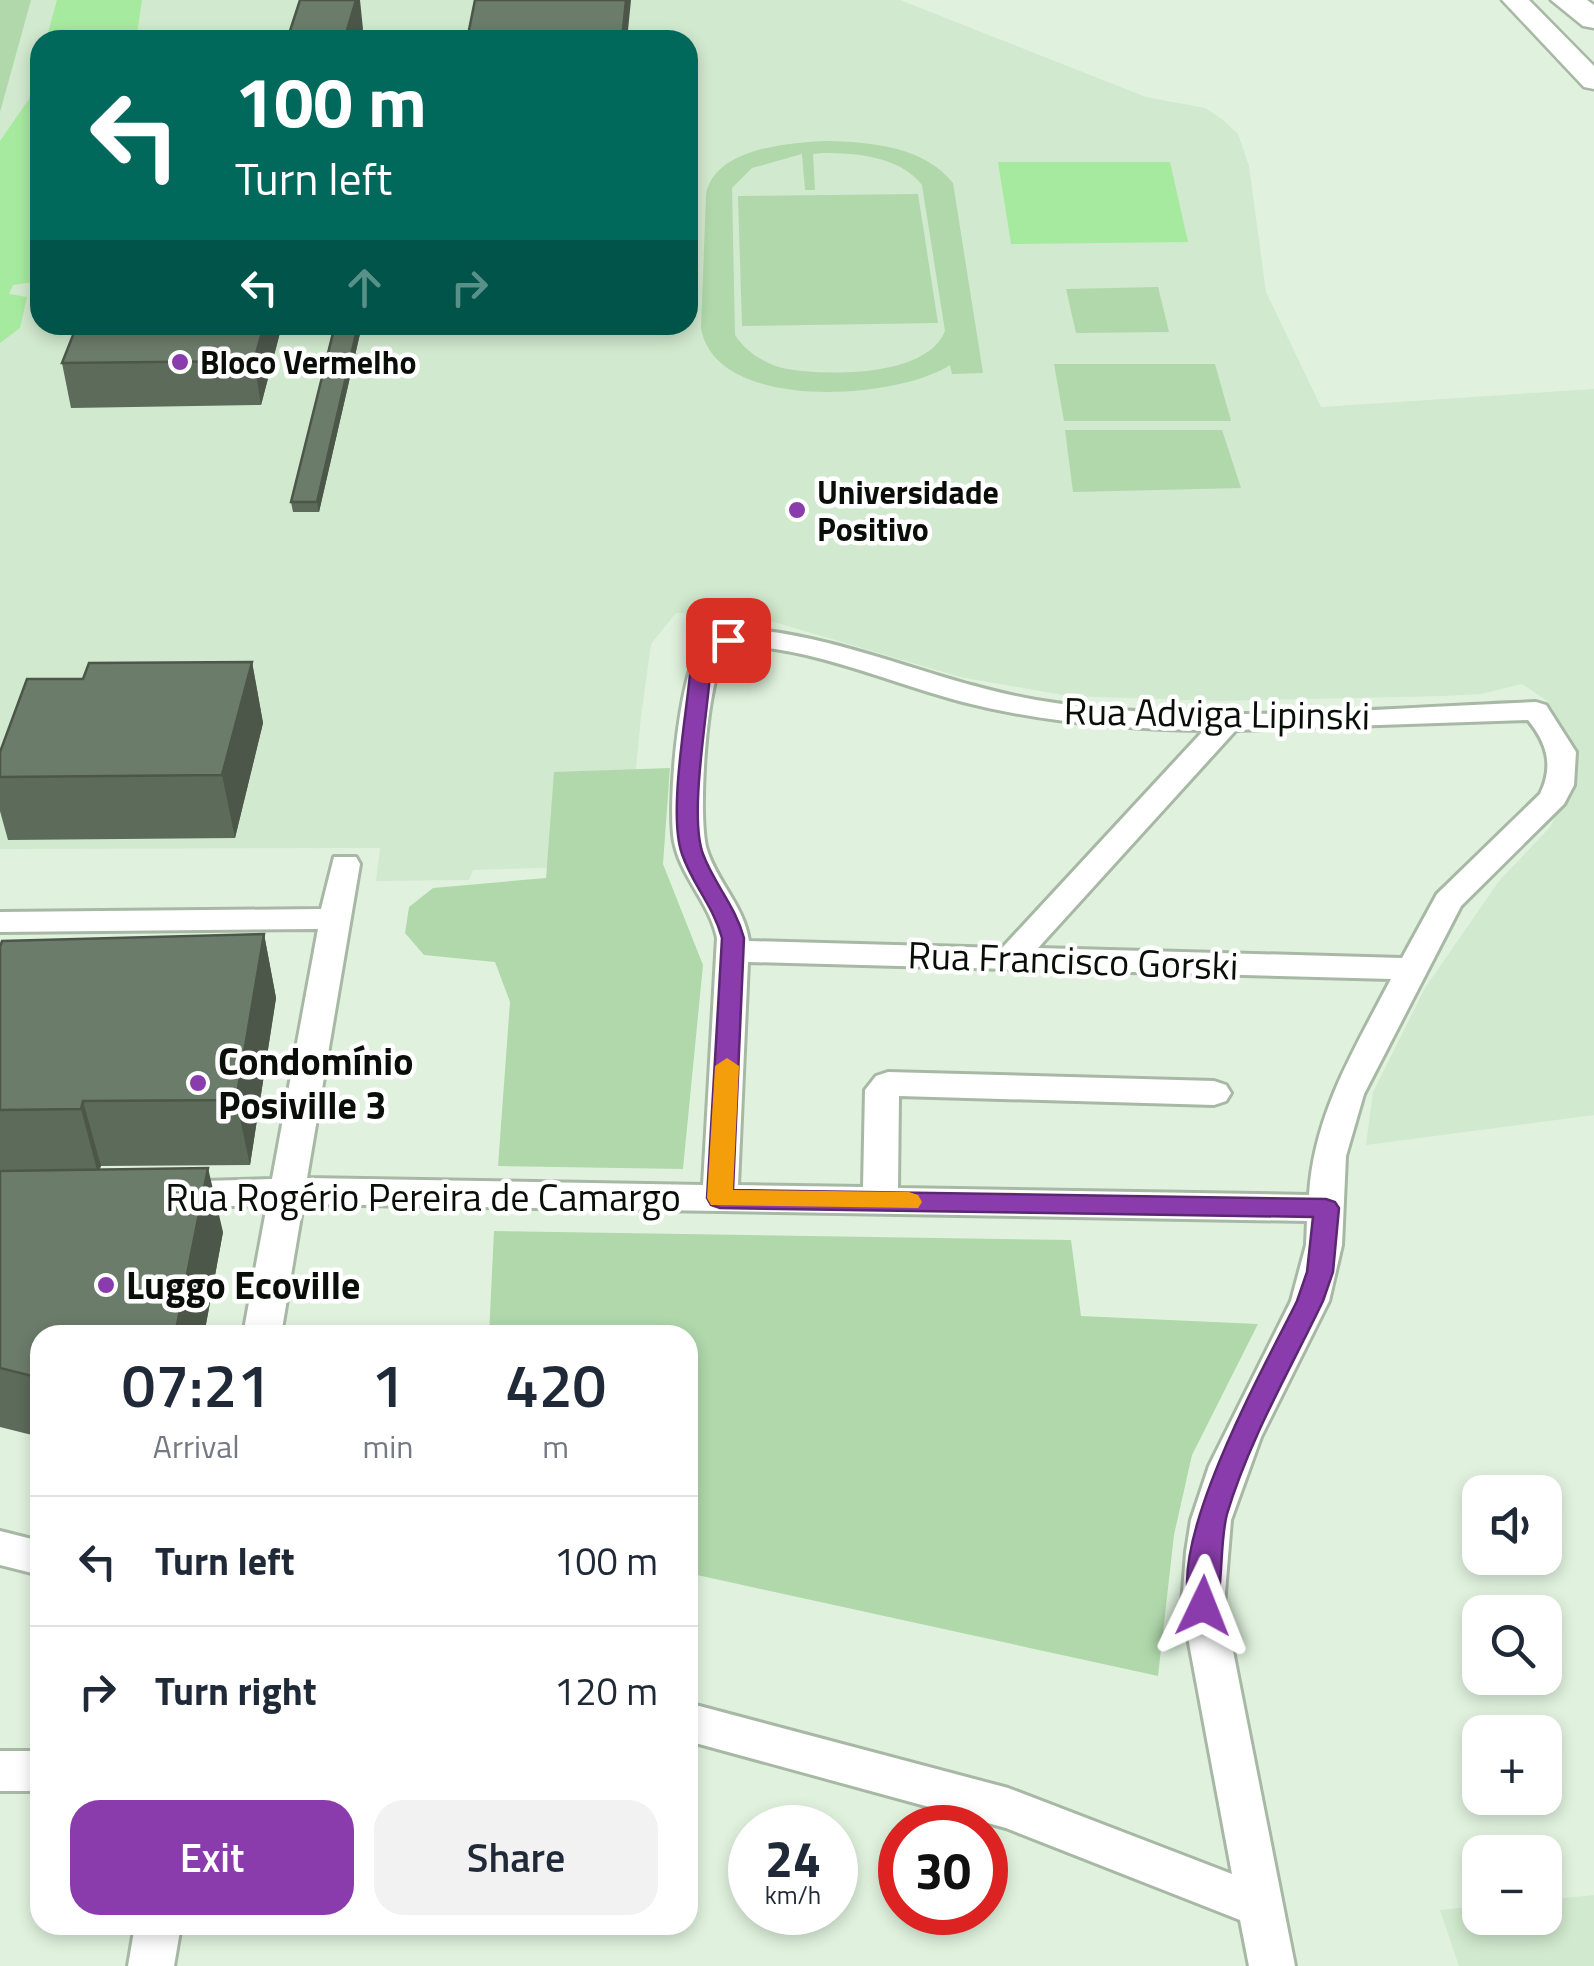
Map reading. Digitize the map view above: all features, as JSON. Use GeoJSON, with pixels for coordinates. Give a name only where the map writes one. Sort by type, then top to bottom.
{"type":"FeatureCollection","features":[{"type":"Feature","properties":{"kind":"highway"},"geometry":{"type":"LineString","coordinates":[[1567,0],[1594,18]]}},
{"type":"Feature","properties":{"kind":"main road"},"geometry":{"type":"LineString","coordinates":[[1514,0],[1594,80]]}},
{"type":"Feature","properties":{"kind":"street","name":"Rua Adviga Lipinski"},"geometry":{"type":"LineString","coordinates":[[733,951],[731,925],[698,868],[687,826],[700,674],[706,657],[728,640],[767,639],[960,693],[1043,711],[1128,720],[1536,711],[1562,748],[1566,766],[1563,781],[1545,806],[1454,894],[1412,970]]}},
{"type":"Feature","properties":{"kind":"street"},"geometry":{"type":"LineString","coordinates":[[1010,958],[1228,720]]}},
{"type":"Feature","properties":{"kind":"street"},"geometry":{"type":"LineString","coordinates":[[264,1325],[345,864]]}},
{"type":"Feature","properties":{"kind":"street"},"geometry":{"type":"LineString","coordinates":[[0,922],[335,918]]}},
{"type":"Feature","properties":{"kind":"street"},"geometry":{"type":"LineString","coordinates":[[720,1198],[733,951]]}},
{"type":"Feature","properties":{"kind":"street","name":"Rua Francisco Gorski"},"geometry":{"type":"LineString","coordinates":[[733,951],[1412,970]]}},
{"type":"Feature","properties":{"kind":"street"},"geometry":{"type":"LineString","coordinates":[[1272,1966],[1210,1653],[1203,1606],[1204,1559],[1212,1518],[1228,1472],[1310,1301],[1320,1272],[1335,1124],[1412,970]]}},
{"type":"Feature","properties":{"kind":"street"},"geometry":{"type":"LineString","coordinates":[[880,1201],[882,1090],[888,1084],[1214,1093]]}},
{"type":"Feature","properties":{"kind":"street","name":"Rua Rogério Pereira de Camargo"},"geometry":{"type":"LineString","coordinates":[[134,1196],[288,1191],[1326,1208]]}},
{"type":"Feature","properties":{"kind":"street"},"geometry":{"type":"LineString","coordinates":[[0,1548],[30,1556]]}},
{"type":"Feature","properties":{"kind":"street"},"geometry":{"type":"LineString","coordinates":[[698,1725],[1008,1808],[1259,1906]]}},
{"type":"Feature","properties":{"kind":"street"},"geometry":{"type":"LineString","coordinates":[[0,1771],[30,1771]]}},
{"type":"Feature","properties":{"kind":"street"},"geometry":{"type":"LineString","coordinates":[[152,1966],[157,1935]]}},
{"type":"Feature","properties":{"kind":"shaded area","name":"Universidade Positivo"},"geometry":{"type":"Polygon","coordinates":[[[0,0],[900,0],[1146,97],[1205,108],[1238,134],[1249,166],[1266,292],[1321,407],[1594,389],[1594,1115],[1366,1145],[1373,1092],[1425,988],[1499,881],[1550,827],[1568,792],[1569,740],[1547,701],[1522,684],[1481,694],[1444,696],[1217,701],[1068,696],[960,677],[774,622],[735,615],[676,613],[651,644],[641,717],[633,799],[643,865],[473,870],[469,880],[376,881],[380,848],[0,849],[0,0]]]}},
{"type":"Feature","properties":{"kind":"shaded area"},"geometry":{"type":"Polygon","coordinates":[[[0,0],[31,0],[0,112],[0,0]]]}},
{"type":"Feature","properties":{"kind":"shaded area"},"geometry":{"type":"Polygon","coordinates":[[[57,0],[142,0],[138,30],[49,30],[57,0]]]}},
{"type":"Feature","properties":{"kind":"shaded area"},"geometry":{"type":"Polygon","coordinates":[[[30,96],[30,282],[13,285],[9,294],[27,297],[20,328],[0,343],[0,141],[30,96]]]}},
{"type":"Feature","properties":{"kind":"shaded area"},"geometry":{"type":"Polygon","coordinates":[[[826,141],[895,148],[927,161],[953,183],[983,373],[952,374],[950,365],[891,386],[811,392],[772,386],[738,375],[714,355],[701,328],[706,195],[712,179],[723,167],[755,151],[826,141]],[[836,153],[813,154],[815,190],[805,190],[802,154],[752,168],[732,188],[735,335],[751,352],[779,367],[826,372],[875,370],[918,357],[935,346],[945,331],[922,185],[890,162],[836,153]]]}},
{"type":"Feature","properties":{"kind":"shaded area"},"geometry":{"type":"Polygon","coordinates":[[[998,162],[1170,162],[1188,242],[1011,244],[998,162]]]}},
{"type":"Feature","properties":{"kind":"shaded area"},"geometry":{"type":"Polygon","coordinates":[[[918,194],[938,323],[742,326],[738,196],[918,194]]]}},
{"type":"Feature","properties":{"kind":"shaded area"},"geometry":{"type":"Polygon","coordinates":[[[1158,287],[1169,332],[1076,333],[1066,289],[1158,287]]]}},
{"type":"Feature","properties":{"kind":"shaded area"},"geometry":{"type":"Polygon","coordinates":[[[1054,364],[1215,364],[1231,421],[1064,421],[1054,364]]]}},
{"type":"Feature","properties":{"kind":"shaded area"},"geometry":{"type":"Polygon","coordinates":[[[1065,430],[1222,430],[1241,488],[1073,492],[1065,430]]]}},
{"type":"Feature","properties":{"kind":"shaded area"},"geometry":{"type":"Polygon","coordinates":[[[670,768],[663,864],[703,965],[683,1169],[498,1166],[510,1002],[495,962],[424,955],[405,933],[409,907],[433,888],[546,878],[554,772],[670,768]]]}},
{"type":"Feature","properties":{"kind":"shaded area"},"geometry":{"type":"Polygon","coordinates":[[[494,1231],[1071,1240],[1081,1316],[1258,1324],[1192,1455],[1174,1535],[1158,1676],[698,1575],[698,1325],[489,1325],[494,1231]]]}},
{"type":"Feature","properties":{"kind":"shaded area"},"geometry":{"type":"Polygon","coordinates":[[[1594,1895],[1594,1966],[1459,1966],[1440,1910],[1462,1908],[1462,1935],[1562,1935],[1562,1898],[1594,1895]]]}},
{"type":"Feature","properties":{"kind":"building"},"geometry":{"type":"Polygon","coordinates":[[[300,0],[356,0],[347,30],[290,30],[300,0]]]}},
{"type":"Feature","properties":{"kind":"building"},"geometry":{"type":"Polygon","coordinates":[[[475,0],[626,0],[623,30],[469,30],[475,0]]]}},
{"type":"Feature","properties":{"kind":"building"},"geometry":{"type":"Polygon","coordinates":[[[73,335],[261,335],[254,361],[62,363],[73,335]]]}},
{"type":"Feature","properties":{"kind":"building"},"geometry":{"type":"Polygon","coordinates":[[[333,335],[356,335],[317,502],[291,502],[333,335]]]}},
{"type":"Feature","properties":{"kind":"building"},"geometry":{"type":"Polygon","coordinates":[[[252,662],[222,775],[0,777],[0,752],[27,679],[83,679],[89,663],[252,662]]]}},
{"type":"Feature","properties":{"kind":"building"},"geometry":{"type":"Polygon","coordinates":[[[264,934],[236,1100],[83,1101],[81,1109],[0,1110],[2,941],[264,934]]]}},
{"type":"Feature","properties":{"kind":"building"},"geometry":{"type":"Polygon","coordinates":[[[208,1168],[177,1325],[30,1325],[30,1376],[0,1368],[0,1171],[208,1168]]]}},
{"type":"Feature","properties":{"kind":"slow traffic"},"geometry":{"type":"LineString","coordinates":[[727,1066],[720,1198],[909,1202]]}},
{"type":"Feature","properties":{"kind":"place","name":"Bloco Vermelho"},"geometry":{"type":"Point","coordinates":[180,362]}},
{"type":"Feature","properties":{"kind":"place","name":"Universidade Positivo"},"geometry":{"type":"Point","coordinates":[797,510]}},
{"type":"Feature","properties":{"kind":"place","name":"Condomínio Posiville 3"},"geometry":{"type":"Point","coordinates":[198,1083]}},
{"type":"Feature","properties":{"kind":"place","name":"Luggo Ecoville"},"geometry":{"type":"Point","coordinates":[106,1285]}},
{"type":"Feature","properties":{"kind":"route"},"geometry":{"type":"LineString","coordinates":[[728,640],[706,657],[700,674],[687,826],[692,854],[726,911],[733,938],[720,1198],[1326,1208],[1320,1272],[1310,1301],[1228,1472],[1212,1518],[1204,1559],[1203,1606]]}}]}
